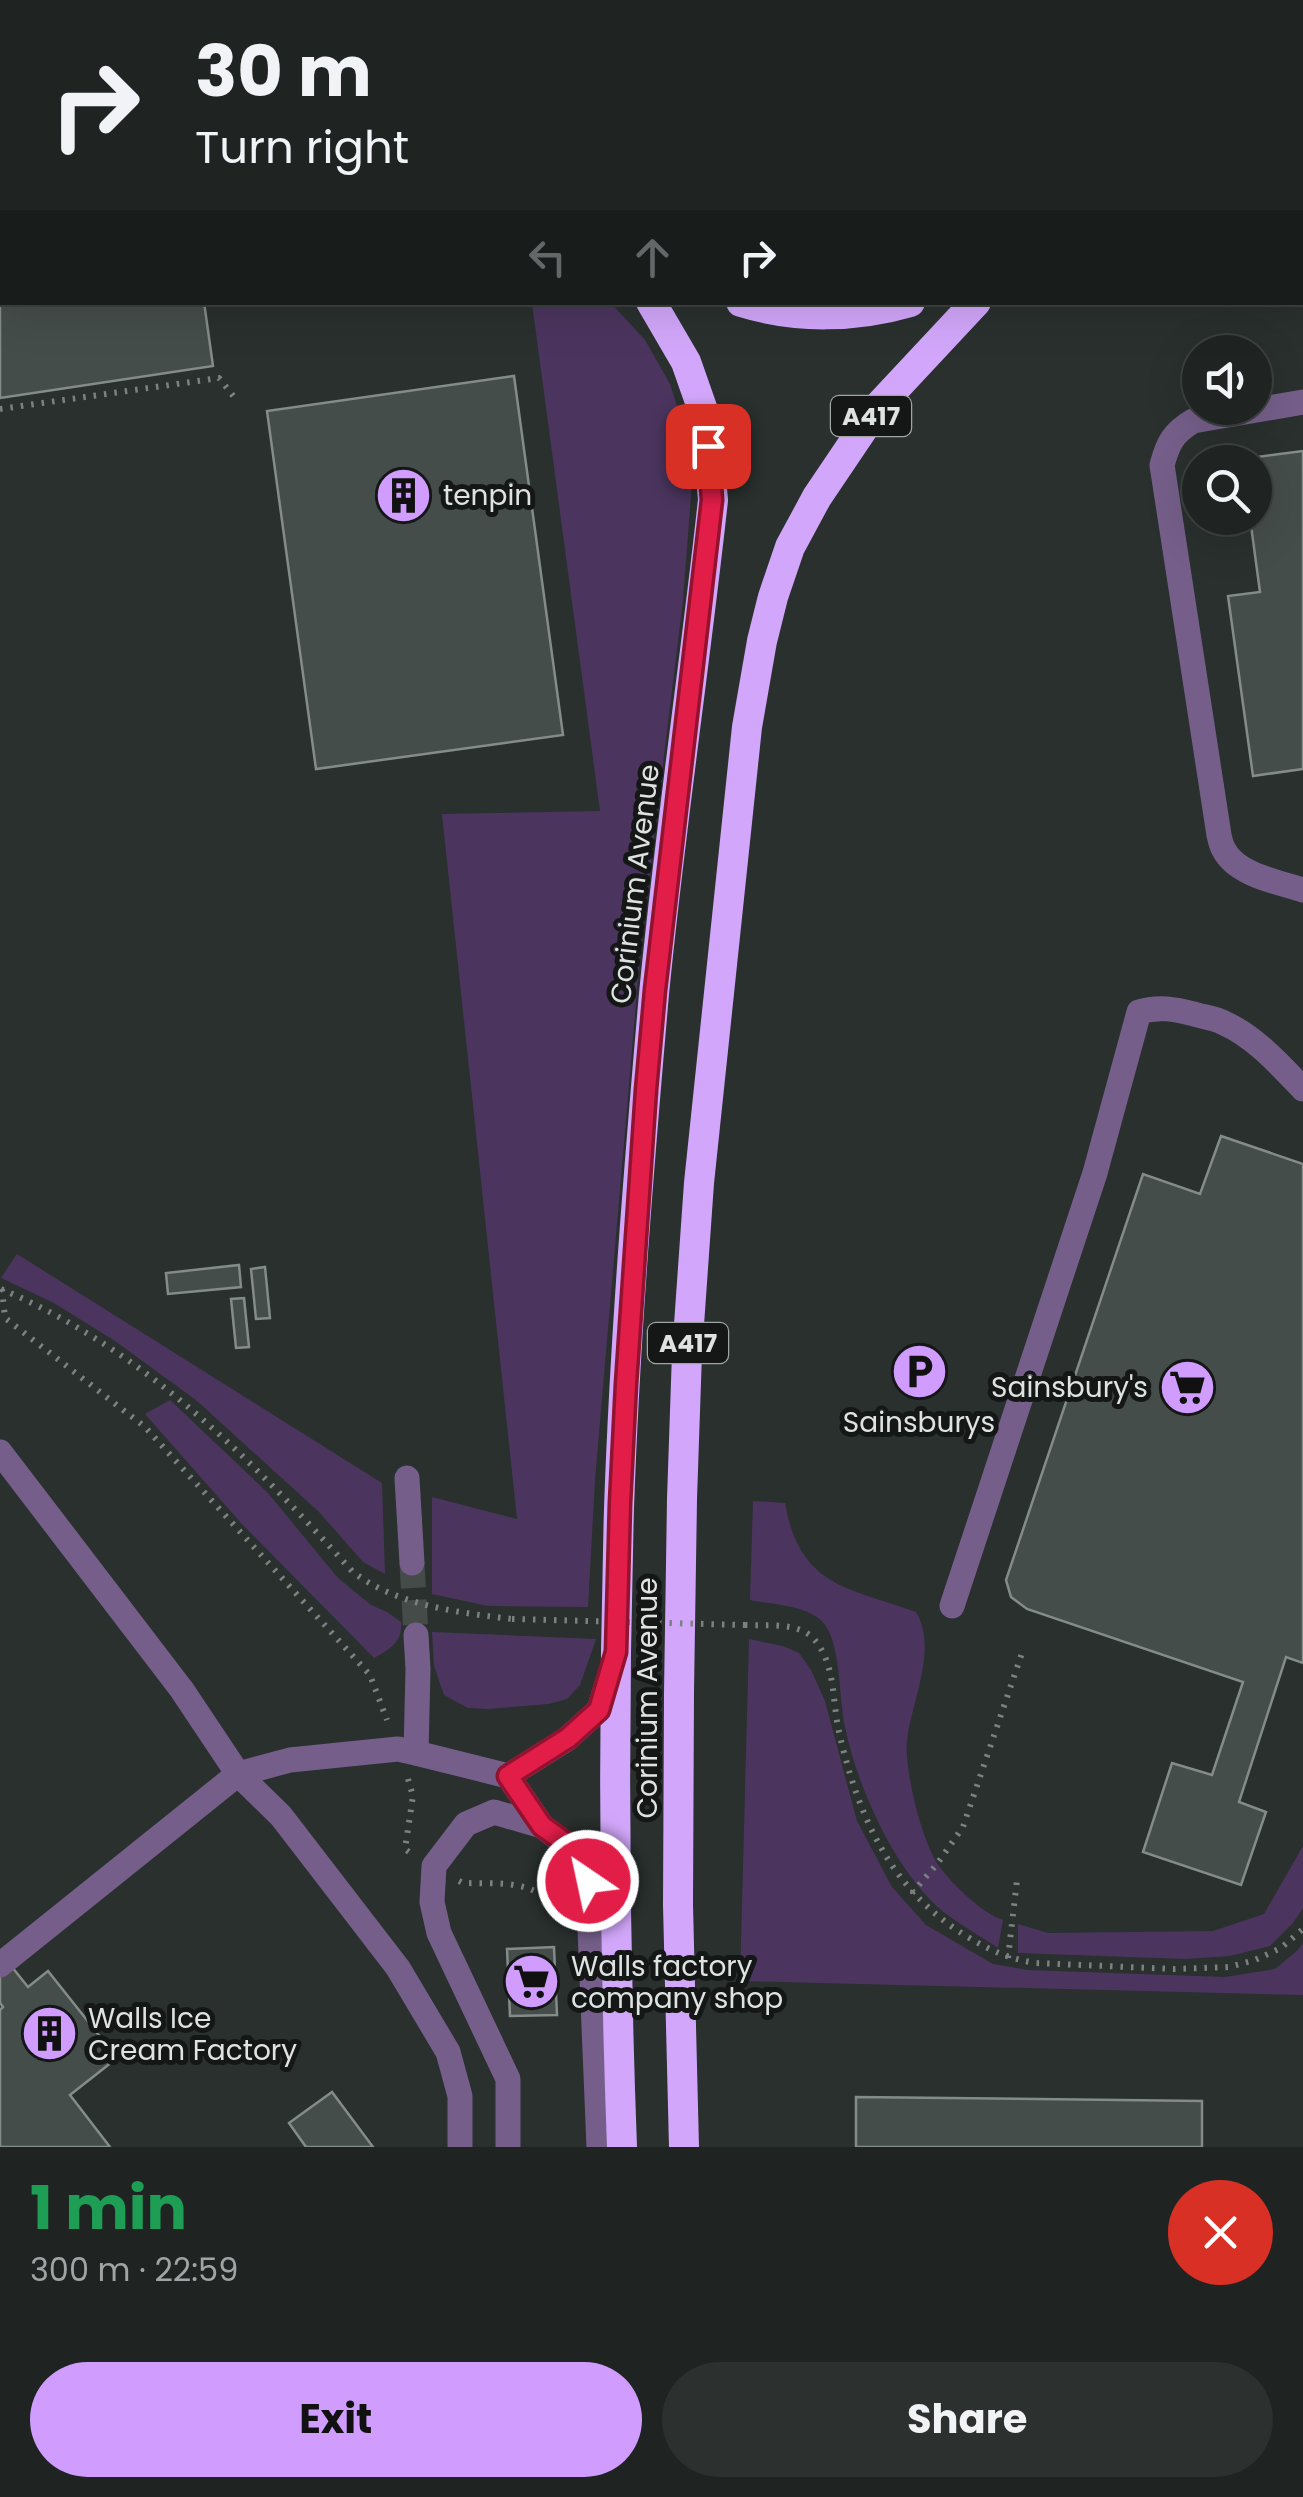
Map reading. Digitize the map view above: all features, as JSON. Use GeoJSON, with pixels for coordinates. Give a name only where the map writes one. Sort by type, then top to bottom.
{"type":"FeatureCollection","features":[{"type":"Feature","properties":{"kind":"highway","name":"Corinium Avenue"},"geometry":{"type":"LineString","coordinates":[[622,2147],[616,1978],[620,1484],[655,990],[712,500],[706,419],[686,362],[654,305]]}},
{"type":"Feature","properties":{"kind":"highway"},"geometry":{"type":"LineString","coordinates":[[754,305],[822,315],[896,305]]}},
{"type":"Feature","properties":{"kind":"highway","name":"Corinium Avenue"},"geometry":{"type":"LineString","coordinates":[[684,2147],[678,1905],[687,1354],[698,1184],[748,727],[773,597],[790,548],[816,497],[878,408],[973,305]]}},
{"type":"Feature","properties":{"kind":"lane"},"geometry":{"type":"LineString","coordinates":[[1303,402],[1193,422],[1170,439],[1162,464],[1224,850],[1233,862],[1248,871],[1303,890]]}},
{"type":"Feature","properties":{"kind":"lane"},"geometry":{"type":"LineString","coordinates":[[1276,881],[1303,871]]}},
{"type":"Feature","properties":{"kind":"lane"},"geometry":{"type":"LineString","coordinates":[[952,1606],[1095,1173],[1139,1012],[1168,1009],[1224,1022],[1292,1061],[1303,1088]]}},
{"type":"Feature","properties":{"kind":"lane"},"geometry":{"type":"LineString","coordinates":[[0,1452],[182,1690],[238,1774],[281,1816],[398,1968],[448,2052],[460,2096],[460,2147]]}},
{"type":"Feature","properties":{"kind":"lane"},"geometry":{"type":"LineString","coordinates":[[407,1478],[412,1563]]}},
{"type":"Feature","properties":{"kind":"lane"},"geometry":{"type":"LineString","coordinates":[[407,1751],[418,1670],[416,1634]]}},
{"type":"Feature","properties":{"kind":"lane"},"geometry":{"type":"LineString","coordinates":[[508,1776],[568,1738],[599,1710],[616,1652]]}},
{"type":"Feature","properties":{"kind":"lane"},"geometry":{"type":"LineString","coordinates":[[0,1966],[238,1774],[290,1760],[407,1751],[508,1776],[542,1826]]}},
{"type":"Feature","properties":{"kind":"lane"},"geometry":{"type":"LineString","coordinates":[[508,2147],[508,2079],[439,1933],[432,1902],[434,1866],[466,1824],[494,1812],[542,1826],[567,1844],[588,1881],[599,2147]]}},
{"type":"Feature","properties":{"kind":"path"},"geometry":{"type":"LineString","coordinates":[[0,409],[219,378],[234,397]]}},
{"type":"Feature","properties":{"kind":"path"},"geometry":{"type":"LineString","coordinates":[[1,1289],[68,1322],[133,1362],[213,1428],[352,1570],[380,1589],[452,1611],[512,1619],[745,1625],[799,1630],[810,1636],[830,1678],[838,1729],[860,1804],[898,1876],[956,1930],[990,1950],[1036,1963],[1174,1969],[1228,1967],[1281,1948],[1303,1930]]}},
{"type":"Feature","properties":{"kind":"path"},"geometry":{"type":"LineString","coordinates":[[1,1289],[5,1318],[145,1427],[370,1675],[407,1751],[413,1796],[405,1849],[463,1883],[524,1884],[553,1904],[562,1920]]}},
{"type":"Feature","properties":{"kind":"path"},"geometry":{"type":"LineString","coordinates":[[912,1893],[963,1827],[1023,1650]]}},
{"type":"Feature","properties":{"kind":"path"},"geometry":{"type":"LineString","coordinates":[[1008,1958],[1017,1880]]}},
{"type":"Feature","properties":{"kind":"shaded area"},"geometry":{"type":"Polygon","coordinates":[[[532,305],[613,305],[645,340],[670,384],[682,421],[692,482],[683,600],[641,944],[595,1480],[588,1607],[488,1606],[432,1594],[432,1497],[517,1519],[442,814],[600,811],[532,305]]]}},
{"type":"Feature","properties":{"kind":"shaded area"},"geometry":{"type":"Polygon","coordinates":[[[17,1254],[382,1483],[385,1574],[363,1562],[319,1512],[196,1400],[115,1341],[54,1303],[1,1278],[17,1254]]]}},
{"type":"Feature","properties":{"kind":"shaded area"},"geometry":{"type":"Polygon","coordinates":[[[170,1400],[268,1493],[338,1578],[371,1605],[401,1622],[398,1640],[390,1648],[374,1658],[241,1523],[145,1414],[170,1400]]]}},
{"type":"Feature","properties":{"kind":"shaded area"},"geometry":{"type":"Polygon","coordinates":[[[753,1501],[785,1503],[802,1552],[830,1580],[916,1612],[925,1642],[924,1658],[907,1753],[916,1805],[926,1841],[939,1866],[968,1898],[1003,1920],[998,1948],[940,1909],[923,1892],[880,1825],[851,1750],[835,1650],[827,1628],[803,1610],[750,1600],[753,1501]]]}},
{"type":"Feature","properties":{"kind":"shaded area"},"geometry":{"type":"Polygon","coordinates":[[[432,1632],[596,1639],[580,1685],[567,1699],[488,1709],[468,1708],[444,1695],[434,1666],[432,1632]]]}},
{"type":"Feature","properties":{"kind":"shaded area"},"geometry":{"type":"Polygon","coordinates":[[[749,1639],[799,1653],[811,1670],[825,1701],[857,1821],[892,1887],[926,1925],[993,1964],[1028,1970],[1225,1977],[1275,1969],[1303,1943],[1303,1995],[740,1981],[749,1639]]]}},
{"type":"Feature","properties":{"kind":"shaded area"},"geometry":{"type":"Polygon","coordinates":[[[1303,1846],[1303,1908],[1270,1946],[1230,1956],[1186,1959],[1018,1953],[1018,1924],[1048,1933],[1213,1931],[1264,1914],[1303,1846]]]}},
{"type":"Feature","properties":{"kind":"building"},"geometry":{"type":"Polygon","coordinates":[[[0,305],[204,305],[213,366],[0,398],[0,305]]]}},
{"type":"Feature","properties":{"kind":"building","name":"tenpin"},"geometry":{"type":"Polygon","coordinates":[[[514,376],[563,735],[316,769],[267,411],[514,376]]]}},
{"type":"Feature","properties":{"kind":"building"},"geometry":{"type":"Polygon","coordinates":[[[1303,451],[1303,769],[1253,776],[1228,596],[1260,592],[1252,535],[1272,535],[1272,455],[1303,451]]]}},
{"type":"Feature","properties":{"kind":"building","name":"Sainsbury's"},"geometry":{"type":"Polygon","coordinates":[[[1221,1136],[1303,1164],[1303,1663],[1286,1657],[1239,1802],[1266,1812],[1241,1885],[1143,1852],[1172,1763],[1212,1775],[1243,1682],[1027,1609],[1011,1597],[1006,1580],[1143,1174],[1200,1194],[1221,1136]]]}},
{"type":"Feature","properties":{"kind":"building"},"geometry":{"type":"Polygon","coordinates":[[[239,1265],[241,1287],[168,1294],[166,1273],[239,1265]]]}},
{"type":"Feature","properties":{"kind":"building"},"geometry":{"type":"Polygon","coordinates":[[[265,1267],[270,1318],[256,1319],[251,1269],[265,1267]]]}},
{"type":"Feature","properties":{"kind":"building"},"geometry":{"type":"Polygon","coordinates":[[[244,1298],[249,1347],[236,1348],[231,1299],[244,1298]]]}},
{"type":"Feature","properties":{"kind":"building","name":"Walls factory company shop"},"geometry":{"type":"Polygon","coordinates":[[[554,1947],[557,2015],[510,2016],[507,1949],[554,1947]]]}},
{"type":"Feature","properties":{"kind":"building","name":"Walls Ice Cream Factory"},"geometry":{"type":"Polygon","coordinates":[[[0,1952],[28,1987],[48,1971],[117,2058],[70,2095],[110,2147],[0,2147],[0,1952]]]}},
{"type":"Feature","properties":{"kind":"building"},"geometry":{"type":"Polygon","coordinates":[[[332,2092],[373,2147],[306,2147],[289,2123],[332,2092]]]}},
{"type":"Feature","properties":{"kind":"building"},"geometry":{"type":"Polygon","coordinates":[[[856,2097],[1202,2101],[1202,2147],[856,2147],[856,2097]]]}},
{"type":"Feature","properties":{"kind":"tunnel"},"geometry":{"type":"LineString","coordinates":[[412,1563],[416,1635]]}},
{"type":"Feature","properties":{"kind":"place","name":"tenpin"},"geometry":{"type":"Point","coordinates":[404,495]}},
{"type":"Feature","properties":{"kind":"place","name":"Sainsburys"},"geometry":{"type":"Point","coordinates":[919,1371]}},
{"type":"Feature","properties":{"kind":"place","name":"Sainsbury's"},"geometry":{"type":"Point","coordinates":[1187,1387]}},
{"type":"Feature","properties":{"kind":"place","name":"Walls factory company shop"},"geometry":{"type":"Point","coordinates":[532,1982]}},
{"type":"Feature","properties":{"kind":"place","name":"Walls Ice Cream Factory"},"geometry":{"type":"Point","coordinates":[49,2034]}},
{"type":"Feature","properties":{"kind":"route"},"geometry":{"type":"LineString","coordinates":[[588,1881],[567,1844],[542,1826],[508,1776],[568,1738],[599,1710],[616,1652],[620,1503],[641,1156],[655,990],[712,500],[708,446]]}}]}
